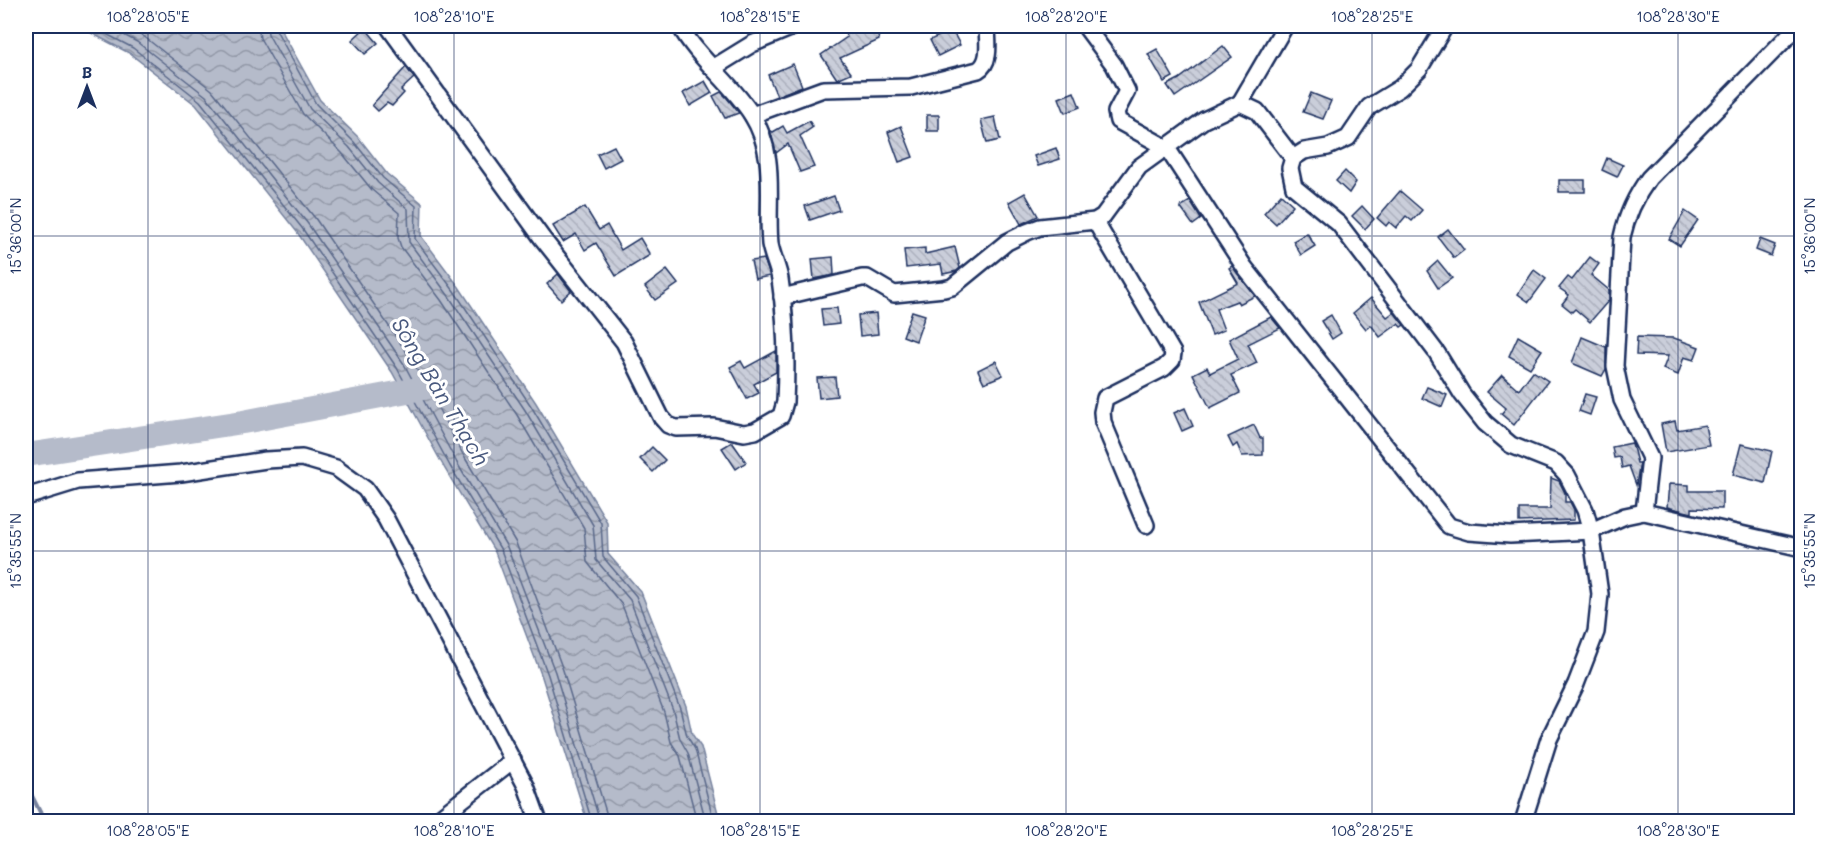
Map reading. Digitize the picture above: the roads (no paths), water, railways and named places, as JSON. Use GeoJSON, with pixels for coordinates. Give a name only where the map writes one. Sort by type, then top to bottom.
{"type":"FeatureCollection","features":[{"type":"Feature","properties":{"kind":"street"},"geometry":{"type":"LineString","coordinates":[[388,26],[542,238],[624,342],[661,417],[668,425],[676,428],[714,428],[744,433],[755,431],[781,416],[785,410],[782,297],[780,276],[771,246],[771,174],[762,139],[752,115],[691,45],[680,26]]}},
{"type":"Feature","properties":{"kind":"street"},"geometry":{"type":"LineString","coordinates":[[713,68],[752,44],[795,26]]}},
{"type":"Feature","properties":{"kind":"street"},"geometry":{"type":"LineString","coordinates":[[752,115],[823,89],[911,87],[978,70],[983,67],[986,60],[987,26]]}},
{"type":"Feature","properties":{"kind":"street"},"geometry":{"type":"LineString","coordinates":[[1085,26],[1114,66],[1127,91],[1116,112],[1119,121],[1167,148],[1245,268],[1449,526],[1469,532],[1510,535],[1591,531],[1625,516],[1644,512],[1802,549]]}},
{"type":"Feature","properties":{"kind":"street"},"geometry":{"type":"LineString","coordinates":[[782,297],[862,278],[867,278],[894,294],[944,290],[952,287],[1007,242],[1028,232],[1040,227],[1095,220],[1103,216],[1139,167],[1204,120],[1240,103],[1285,26]]}},
{"type":"Feature","properties":{"kind":"street"},"geometry":{"type":"LineString","coordinates":[[1445,26],[1414,75],[1400,88],[1369,107],[1348,138],[1342,143],[1305,151],[1293,158],[1290,168],[1294,187],[1339,224],[1437,353],[1462,394],[1485,423],[1511,445],[1547,458],[1563,469],[1585,510],[1591,531],[1600,594],[1596,632],[1576,684],[1549,739],[1523,822]]}},
{"type":"Feature","properties":{"kind":"street"},"geometry":{"type":"LineString","coordinates":[[1644,512],[1650,458],[1623,400],[1615,366],[1626,219],[1639,191],[1649,178],[1797,26]]}},
{"type":"Feature","properties":{"kind":"street"},"geometry":{"type":"LineString","coordinates":[[1240,103],[1257,111],[1293,158]]}},
{"type":"Feature","properties":{"kind":"street"},"geometry":{"type":"LineString","coordinates":[[1095,220],[1173,353],[1172,360],[1164,368],[1105,398],[1103,403],[1103,422],[1146,525]]}},
{"type":"Feature","properties":{"kind":"street"},"geometry":{"type":"LineString","coordinates":[[26,497],[78,481],[181,473],[266,460],[302,458],[336,468],[365,489],[386,519],[513,760],[526,786],[538,822]]}},
{"type":"Feature","properties":{"kind":"street"},"geometry":{"type":"LineString","coordinates":[[434,822],[513,760]]}},
{"type":"Feature","properties":{"kind":"water","name":"Sông Bàn Thạch"},"geometry":{"type":"Polygon","coordinates":[[[78,26],[279,26],[320,100],[359,138],[387,174],[422,203],[421,236],[459,287],[536,403],[607,522],[608,554],[641,592],[686,706],[692,734],[701,747],[720,821],[587,821],[542,677],[495,552],[445,469],[392,372],[297,232],[196,105],[129,53],[78,26]]]}},
{"type":"Feature","properties":{"kind":"waterway","name":"Sông Bàn Thạch"},"geometry":{"type":"LineString","coordinates":[[26,455],[243,422],[434,386]]}},
{"type":"Feature","properties":{"kind":"waterway"},"geometry":{"type":"LineString","coordinates":[[26,784],[45,822]]}}]}
